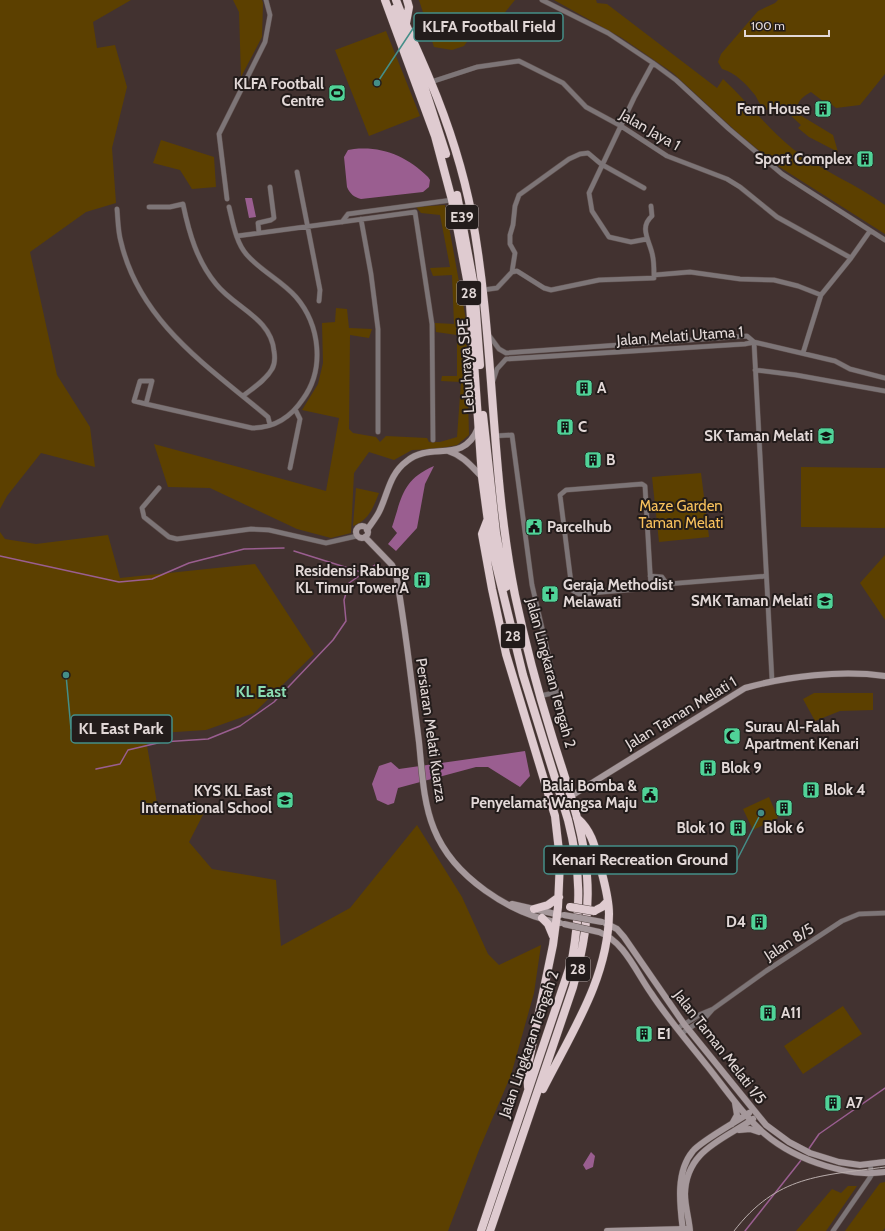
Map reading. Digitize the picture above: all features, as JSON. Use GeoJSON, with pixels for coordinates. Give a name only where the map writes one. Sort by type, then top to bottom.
{"type":"FeatureCollection","features":[{"type":"Feature","properties":{"kind":"highway","name":"Jalan Lingkaran Tengah 2"},"geometry":{"type":"LineString","coordinates":[[385,0],[435,136],[452,200],[469,290],[482,477],[487,520],[503,596],[523,676],[568,820],[575,850],[578,882],[579,914],[572,960],[481,1231]]}},
{"type":"Feature","properties":{"kind":"highway","name":"Lebuhraya SPE"},"geometry":{"type":"LineString","coordinates":[[391,0],[435,117],[461,215],[474,286],[486,443],[496,533],[506,587],[503,596]]}},
{"type":"Feature","properties":{"kind":"highway","name":"Jalan Lingkaran Tengah 2"},"geometry":{"type":"LineString","coordinates":[[396,0],[431,82],[454,143],[468,200],[483,290],[494,436],[501,504],[513,580],[526,645],[577,818],[587,874],[588,905],[584,939],[574,987],[490,1231]]}},
{"type":"Feature","properties":{"kind":"highway"},"geometry":{"type":"LineString","coordinates":[[406,23],[409,7],[407,0]]}},
{"type":"Feature","properties":{"kind":"highway"},"geometry":{"type":"LineString","coordinates":[[487,520],[482,534],[505,646],[555,816],[560,860],[560,919],[526,1070],[528,1090]]}},
{"type":"Feature","properties":{"kind":"highway"},"geometry":{"type":"LineString","coordinates":[[529,1115],[592,993],[606,950],[603,933],[609,913],[607,902],[595,848],[587,826],[577,818]]}},
{"type":"Feature","properties":{"kind":"highway"},"geometry":{"type":"LineString","coordinates":[[559,894],[565,904],[570,907],[594,911],[602,908],[607,902]]}},
{"type":"Feature","properties":{"kind":"highway"},"geometry":{"type":"LineString","coordinates":[[534,909],[548,905],[559,894]]}},
{"type":"Feature","properties":{"kind":"highway"},"geometry":{"type":"LineString","coordinates":[[542,918],[553,932],[553,945]]}},
{"type":"Feature","properties":{"kind":"street"},"geometry":{"type":"LineString","coordinates":[[228,199],[219,134],[265,42],[270,15],[266,0]]}},
{"type":"Feature","properties":{"kind":"street"},"geometry":{"type":"LineString","coordinates":[[542,0],[608,33],[653,63],[676,80],[729,129],[782,174],[885,240]]}},
{"type":"Feature","properties":{"kind":"street","name":"Jalan Jaya 1"},"geometry":{"type":"LineString","coordinates":[[431,82],[477,67],[519,61],[563,83],[586,107],[621,126],[667,156],[727,179],[740,187],[777,217],[851,258]]}},
{"type":"Feature","properties":{"kind":"street"},"geometry":{"type":"LineString","coordinates":[[647,239],[631,242],[609,237],[592,211],[589,193],[601,164],[653,63]]}},
{"type":"Feature","properties":{"kind":"street"},"geometry":{"type":"LineString","coordinates":[[483,290],[497,288],[512,272],[515,253],[510,244],[510,235],[513,225],[515,206],[519,195],[569,159],[580,154],[588,153],[601,164],[644,188]]}},
{"type":"Feature","properties":{"kind":"street"},"geometry":{"type":"LineString","coordinates":[[297,172],[306,227],[320,290],[319,301]]}},
{"type":"Feature","properties":{"kind":"street"},"geometry":{"type":"LineString","coordinates":[[259,233],[258,222],[271,220],[274,218],[270,187]]}},
{"type":"Feature","properties":{"kind":"street"},"geometry":{"type":"LineString","coordinates":[[342,222],[348,214],[452,200]]}},
{"type":"Feature","properties":{"kind":"street"},"geometry":{"type":"LineString","coordinates":[[149,207],[170,207],[183,204],[188,230],[205,269],[216,285],[263,324],[270,334],[275,357],[273,367],[267,375],[243,396]]}},
{"type":"Feature","properties":{"kind":"street"},"geometry":{"type":"LineString","coordinates":[[651,206],[652,216],[645,225],[647,239],[652,253],[654,275]]}},
{"type":"Feature","properties":{"kind":"street"},"geometry":{"type":"LineString","coordinates":[[146,404],[152,381],[140,381],[134,401],[146,404],[252,428],[264,428],[296,411],[309,392],[316,366],[317,353],[312,324],[296,298],[247,255],[240,245],[229,207]]}},
{"type":"Feature","properties":{"kind":"street"},"geometry":{"type":"LineString","coordinates":[[117,209],[121,242],[126,258],[146,302],[166,328],[268,417],[270,425]]}},
{"type":"Feature","properties":{"kind":"street"},"geometry":{"type":"LineString","coordinates":[[237,236],[415,212],[432,324],[433,440]]}},
{"type":"Feature","properties":{"kind":"street"},"geometry":{"type":"LineString","coordinates":[[361,220],[371,274],[378,329],[378,432]]}},
{"type":"Feature","properties":{"kind":"street"},"geometry":{"type":"LineString","coordinates":[[803,353],[820,295],[851,258],[870,231]]}},
{"type":"Feature","properties":{"kind":"street"},"geometry":{"type":"LineString","coordinates":[[512,272],[517,271],[544,288],[551,290],[599,280],[654,278],[654,275],[690,272],[740,279],[774,280],[798,286],[820,295]]}},
{"type":"Feature","properties":{"kind":"street","name":"Jalan Melati Utama 1"},"geometry":{"type":"LineString","coordinates":[[487,332],[499,349],[506,353],[747,336],[754,342]]}},
{"type":"Feature","properties":{"kind":"street"},"geometry":{"type":"LineString","coordinates":[[772,680],[754,342],[786,351],[803,353],[835,361],[850,369],[885,378]]}},
{"type":"Feature","properties":{"kind":"street","name":"Jalan Melati Utama 1"},"geometry":{"type":"LineString","coordinates":[[491,388],[496,369],[506,359],[738,345],[754,342]]}},
{"type":"Feature","properties":{"kind":"street"},"geometry":{"type":"LineString","coordinates":[[755,370],[796,375],[885,391]]}},
{"type":"Feature","properties":{"kind":"street"},"geometry":{"type":"LineString","coordinates":[[290,468],[300,419],[296,411]]}},
{"type":"Feature","properties":{"kind":"street"},"geometry":{"type":"LineString","coordinates":[[159,488],[142,508],[144,517],[169,538],[177,539],[251,529],[269,530],[326,543],[357,536],[365,538],[368,533],[367,530],[379,514],[393,476],[406,461],[420,454],[447,451],[467,445],[474,437],[479,426]]}},
{"type":"Feature","properties":{"kind":"street"},"geometry":{"type":"LineString","coordinates":[[494,436],[512,435],[532,585],[557,692],[540,696]]}},
{"type":"Feature","properties":{"kind":"street"},"geometry":{"type":"LineString","coordinates":[[447,451],[463,458],[482,477]]}},
{"type":"Feature","properties":{"kind":"street"},"geometry":{"type":"LineString","coordinates":[[651,588],[645,486],[642,484],[566,490],[560,495],[572,590],[579,594],[651,588],[666,584],[766,576]]}},
{"type":"Feature","properties":{"kind":"street"},"geometry":{"type":"LineString","coordinates":[[357,536],[356,532],[359,528],[363,527],[367,530]]}},
{"type":"Feature","properties":{"kind":"street","name":"Persiaran Melati Kuarza"},"geometry":{"type":"LineString","coordinates":[[365,538],[392,565],[396,574],[424,786],[434,830],[448,855],[481,889],[508,904],[542,918],[560,919]]}},
{"type":"Feature","properties":{"kind":"street"},"geometry":{"type":"LineString","coordinates":[[650,576],[662,577],[666,584]]}},
{"type":"Feature","properties":{"kind":"street","name":"Jalan Taman Melati 1"},"geometry":{"type":"LineString","coordinates":[[571,796],[745,688],[772,680],[864,673],[885,676]]}},
{"type":"Feature","properties":{"kind":"street","name":"Persiaran Melati Kuarza"},"geometry":{"type":"LineString","coordinates":[[508,904],[534,909],[560,919]]}},
{"type":"Feature","properties":{"kind":"street"},"geometry":{"type":"LineString","coordinates":[[609,913],[617,929]]}},
{"type":"Feature","properties":{"kind":"street","name":"Jalan 8/5"},"geometry":{"type":"LineString","coordinates":[[680,1031],[686,1026],[705,1018],[713,1009],[766,971],[842,921],[859,914],[885,913]]}},
{"type":"Feature","properties":{"kind":"street"},"geometry":{"type":"LineString","coordinates":[[560,919],[603,933]]}},
{"type":"Feature","properties":{"kind":"street","name":"Jalan Taman Melati 1/5"},"geometry":{"type":"LineString","coordinates":[[560,919],[605,923],[617,929],[686,1026],[756,1113],[777,1134],[803,1150],[839,1162],[860,1165],[885,1162]]}},
{"type":"Feature","properties":{"kind":"street","name":"Jalan Taman Melati 1/5"},"geometry":{"type":"LineString","coordinates":[[603,933],[617,943],[659,1005],[746,1115],[764,1135],[804,1159],[868,1177],[882,1173]]}},
{"type":"Feature","properties":{"kind":"street"},"geometry":{"type":"LineString","coordinates":[[733,1128],[737,1115],[734,1099]]}},
{"type":"Feature","properties":{"kind":"street"},"geometry":{"type":"LineString","coordinates":[[607,1231],[690,1230],[685,1194],[688,1179],[695,1160],[703,1151],[733,1128],[746,1115],[756,1113]]}},
{"type":"Feature","properties":{"kind":"street"},"geometry":{"type":"LineString","coordinates":[[683,1230],[679,1196],[684,1166],[692,1152],[696,1148],[751,1120],[756,1113]]}},
{"type":"Feature","properties":{"kind":"street"},"geometry":{"type":"LineString","coordinates":[[733,1128],[750,1129],[764,1135]]}},
{"type":"Feature","properties":{"kind":"street"},"geometry":{"type":"LineString","coordinates":[[833,1231],[868,1177],[870,1164]]}},
{"type":"Feature","properties":{"kind":"street"},"geometry":{"type":"LineString","coordinates":[[623,1230],[632,1231]]}},
{"type":"Feature","properties":{"kind":"green space"},"geometry":{"type":"Polygon","coordinates":[[[0,0],[131,0],[93,22],[97,48],[115,45],[127,87],[112,148],[116,203],[86,212],[30,252],[57,375],[90,427],[95,467],[41,453],[7,496],[0,509],[0,0]]]}},
{"type":"Feature","properties":{"kind":"green space"},"geometry":{"type":"Polygon","coordinates":[[[233,0],[262,0],[263,3],[262,37],[241,77],[239,12],[233,0]]]}},
{"type":"Feature","properties":{"kind":"green space"},"geometry":{"type":"Polygon","coordinates":[[[419,0],[515,0],[502,16],[471,36],[464,46],[452,50],[434,47],[419,0]]]}},
{"type":"Feature","properties":{"kind":"green space"},"geometry":{"type":"Polygon","coordinates":[[[554,0],[596,0],[597,3],[607,4],[717,88],[723,79],[783,141],[793,149],[885,205],[885,234],[778,166],[739,134],[673,73],[622,38],[554,0]]]}},
{"type":"Feature","properties":{"kind":"green space"},"geometry":{"type":"Polygon","coordinates":[[[778,0],[885,0],[885,74],[860,105],[836,108],[831,104],[828,105],[811,92],[804,96],[798,104],[798,111],[800,115],[833,135],[838,152],[809,137],[798,128],[801,125],[788,113],[770,104],[767,110],[763,108],[755,95],[744,83],[732,73],[722,69],[718,62],[721,54],[758,11],[778,0]]]}},
{"type":"Feature","properties":{"kind":"green space"},"geometry":{"type":"Polygon","coordinates":[[[386,31],[420,116],[369,136],[335,50],[386,31]]]}},
{"type":"Feature","properties":{"kind":"green space"},"geometry":{"type":"Polygon","coordinates":[[[161,140],[214,157],[216,187],[192,189],[180,170],[153,163],[161,140]]]}},
{"type":"Feature","properties":{"kind":"green space"},"geometry":{"type":"Polygon","coordinates":[[[445,205],[466,320],[469,435],[457,445],[438,449],[412,450],[394,460],[369,452],[354,473],[351,533],[331,538],[297,529],[210,488],[168,487],[154,444],[326,491],[339,418],[302,410],[318,384],[323,363],[322,323],[335,322],[336,308],[347,309],[349,328],[372,329],[369,338],[350,335],[349,429],[353,433],[376,437],[380,442],[386,436],[427,438],[429,442],[440,442],[457,437],[461,382],[441,381],[442,376],[457,376],[457,335],[436,332],[435,323],[454,324],[452,275],[433,276],[430,268],[450,267],[440,215],[421,213],[416,207],[445,205]]]}},
{"type":"Feature","properties":{"kind":"green space"},"geometry":{"type":"Polygon","coordinates":[[[801,467],[885,468],[885,528],[801,527],[801,467]]]}},
{"type":"Feature","properties":{"kind":"green space","name":"Maze Garden Taman Melati"},"geometry":{"type":"Polygon","coordinates":[[[701,473],[709,537],[659,542],[652,477],[701,473]]]}},
{"type":"Feature","properties":{"kind":"green space"},"geometry":{"type":"Polygon","coordinates":[[[356,488],[379,493],[367,517],[353,526],[356,488]]]}},
{"type":"Feature","properties":{"kind":"green space"},"geometry":{"type":"Polygon","coordinates":[[[0,532],[5,539],[36,544],[108,535],[120,578],[255,564],[314,654],[254,713],[206,730],[145,734],[157,803],[208,805],[189,842],[212,869],[276,880],[281,946],[350,908],[417,825],[462,897],[488,954],[499,965],[541,945],[534,993],[511,1075],[479,1150],[448,1231],[0,1231],[0,532]]]}},
{"type":"Feature","properties":{"kind":"green space"},"geometry":{"type":"Polygon","coordinates":[[[885,555],[885,620],[860,583],[885,555]]]}},
{"type":"Feature","properties":{"kind":"green space"},"geometry":{"type":"Polygon","coordinates":[[[814,693],[873,693],[873,710],[840,711],[815,721],[803,699],[814,693]]]}},
{"type":"Feature","properties":{"kind":"green space"},"geometry":{"type":"Polygon","coordinates":[[[769,797],[778,818],[753,830],[743,809],[769,797]]]}},
{"type":"Feature","properties":{"kind":"green space"},"geometry":{"type":"Polygon","coordinates":[[[843,1006],[862,1034],[803,1074],[784,1046],[843,1006]]]}},
{"type":"Feature","properties":{"kind":"green space"},"geometry":{"type":"Polygon","coordinates":[[[885,1182],[885,1228],[883,1231],[845,1231],[880,1183],[885,1182]]]}},
{"type":"Feature","properties":{"kind":"green space"},"geometry":{"type":"Polygon","coordinates":[[[848,1186],[857,1186],[826,1231],[796,1231],[832,1189],[841,1193],[848,1186]]]}},
{"type":"Feature","properties":{"kind":"shaded area"},"geometry":{"type":"Polygon","coordinates":[[[375,149],[394,154],[412,164],[428,177],[430,180],[429,187],[423,192],[361,199],[356,197],[347,187],[344,157],[348,150],[375,149]]]}},
{"type":"Feature","properties":{"kind":"shaded area"},"geometry":{"type":"Polygon","coordinates":[[[245,198],[252,198],[256,217],[249,218],[245,198]]]}},
{"type":"Feature","properties":{"kind":"shaded area"},"geometry":{"type":"Polygon","coordinates":[[[434,466],[425,484],[417,528],[396,551],[388,544],[397,533],[392,527],[401,498],[415,477],[434,466]]]}},
{"type":"Feature","properties":{"kind":"shaded area"},"geometry":{"type":"Polygon","coordinates":[[[525,751],[530,776],[520,787],[488,767],[476,767],[398,788],[394,803],[388,805],[377,800],[372,784],[379,766],[391,762],[399,769],[525,751]]]}},
{"type":"Feature","properties":{"kind":"shaded area"},"geometry":{"type":"Polygon","coordinates":[[[591,1152],[595,1156],[593,1167],[586,1170],[583,1165],[591,1152]]]}},
{"type":"Feature","properties":{"kind":"waterway"},"geometry":{"type":"LineString","coordinates":[[0,556],[119,582],[152,579],[189,563],[244,549],[284,548]]}},
{"type":"Feature","properties":{"kind":"waterway"},"geometry":{"type":"LineString","coordinates":[[294,551],[364,573]]}},
{"type":"Feature","properties":{"kind":"waterway"},"geometry":{"type":"LineString","coordinates":[[96,769],[120,764],[128,750],[162,742],[208,739],[240,726],[274,702],[333,640],[346,621],[344,600],[349,583],[375,565]]}},
{"type":"Feature","properties":{"kind":"waterway"},"geometry":{"type":"LineString","coordinates":[[808,1150],[819,1134],[885,1088]]}},
{"type":"Feature","properties":{"kind":"waterway"},"geometry":{"type":"LineString","coordinates":[[745,1231],[802,1159]]}},
{"type":"Feature","properties":{"kind":"tram line"},"geometry":{"type":"LineString","coordinates":[[734,1231],[750,1213],[767,1199],[801,1181],[820,1176],[885,1167]]}},
{"type":"Feature","properties":{"kind":"place","name":"KLFA Football Field"},"geometry":{"type":"Point","coordinates":[377,83]}},
{"type":"Feature","properties":{"kind":"place","name":"KLFA Football Centre"},"geometry":{"type":"Point","coordinates":[337,93]}},
{"type":"Feature","properties":{"kind":"place","name":"Fern House"},"geometry":{"type":"Point","coordinates":[823,109]}},
{"type":"Feature","properties":{"kind":"place","name":"Sport Complex"},"geometry":{"type":"Point","coordinates":[865,159]}},
{"type":"Feature","properties":{"kind":"place","name":"A"},"geometry":{"type":"Point","coordinates":[584,388]}},
{"type":"Feature","properties":{"kind":"place","name":"C"},"geometry":{"type":"Point","coordinates":[565,427]}},
{"type":"Feature","properties":{"kind":"place","name":"SK Taman Melati"},"geometry":{"type":"Point","coordinates":[826,436]}},
{"type":"Feature","properties":{"kind":"place","name":"B"},"geometry":{"type":"Point","coordinates":[593,460]}},
{"type":"Feature","properties":{"kind":"place","name":"Parcelhub"},"geometry":{"type":"Point","coordinates":[534,527]}},
{"type":"Feature","properties":{"kind":"place","name":"Residensi Rabung KL Timur Tower A"},"geometry":{"type":"Point","coordinates":[422,580]}},
{"type":"Feature","properties":{"kind":"place","name":"Geraja Methodist Melawati"},"geometry":{"type":"Point","coordinates":[550,594]}},
{"type":"Feature","properties":{"kind":"place","name":"SMK Taman Melati"},"geometry":{"type":"Point","coordinates":[825,601]}},
{"type":"Feature","properties":{"kind":"place","name":"KL East Park"},"geometry":{"type":"Point","coordinates":[66,675]}},
{"type":"Feature","properties":{"kind":"place","name":"Surau Al-Falah Apartment Kenari"},"geometry":{"type":"Point","coordinates":[732,736]}},
{"type":"Feature","properties":{"kind":"place","name":"Blok 9"},"geometry":{"type":"Point","coordinates":[708,768]}},
{"type":"Feature","properties":{"kind":"place","name":"Blok 4"},"geometry":{"type":"Point","coordinates":[811,790]}},
{"type":"Feature","properties":{"kind":"place","name":"Balai Bomba & Penyelamat Wangsa Maju"},"geometry":{"type":"Point","coordinates":[650,795]}},
{"type":"Feature","properties":{"kind":"place","name":"KYS KL East International School"},"geometry":{"type":"Point","coordinates":[285,800]}},
{"type":"Feature","properties":{"kind":"place","name":"Blok 6"},"geometry":{"type":"Point","coordinates":[784,808]}},
{"type":"Feature","properties":{"kind":"place","name":"Kenari Recreation Ground"},"geometry":{"type":"Point","coordinates":[761,813]}},
{"type":"Feature","properties":{"kind":"place","name":"Blok 10"},"geometry":{"type":"Point","coordinates":[738,828]}},
{"type":"Feature","properties":{"kind":"place","name":"D4"},"geometry":{"type":"Point","coordinates":[759,922]}},
{"type":"Feature","properties":{"kind":"place","name":"A11"},"geometry":{"type":"Point","coordinates":[768,1013]}},
{"type":"Feature","properties":{"kind":"place","name":"E1"},"geometry":{"type":"Point","coordinates":[644,1034]}},
{"type":"Feature","properties":{"kind":"place","name":"A7"},"geometry":{"type":"Point","coordinates":[833,1103]}},
{"type":"Feature","properties":{"kind":"district","name":"KL East"},"geometry":{"type":"Point","coordinates":[261,691]}}]}
